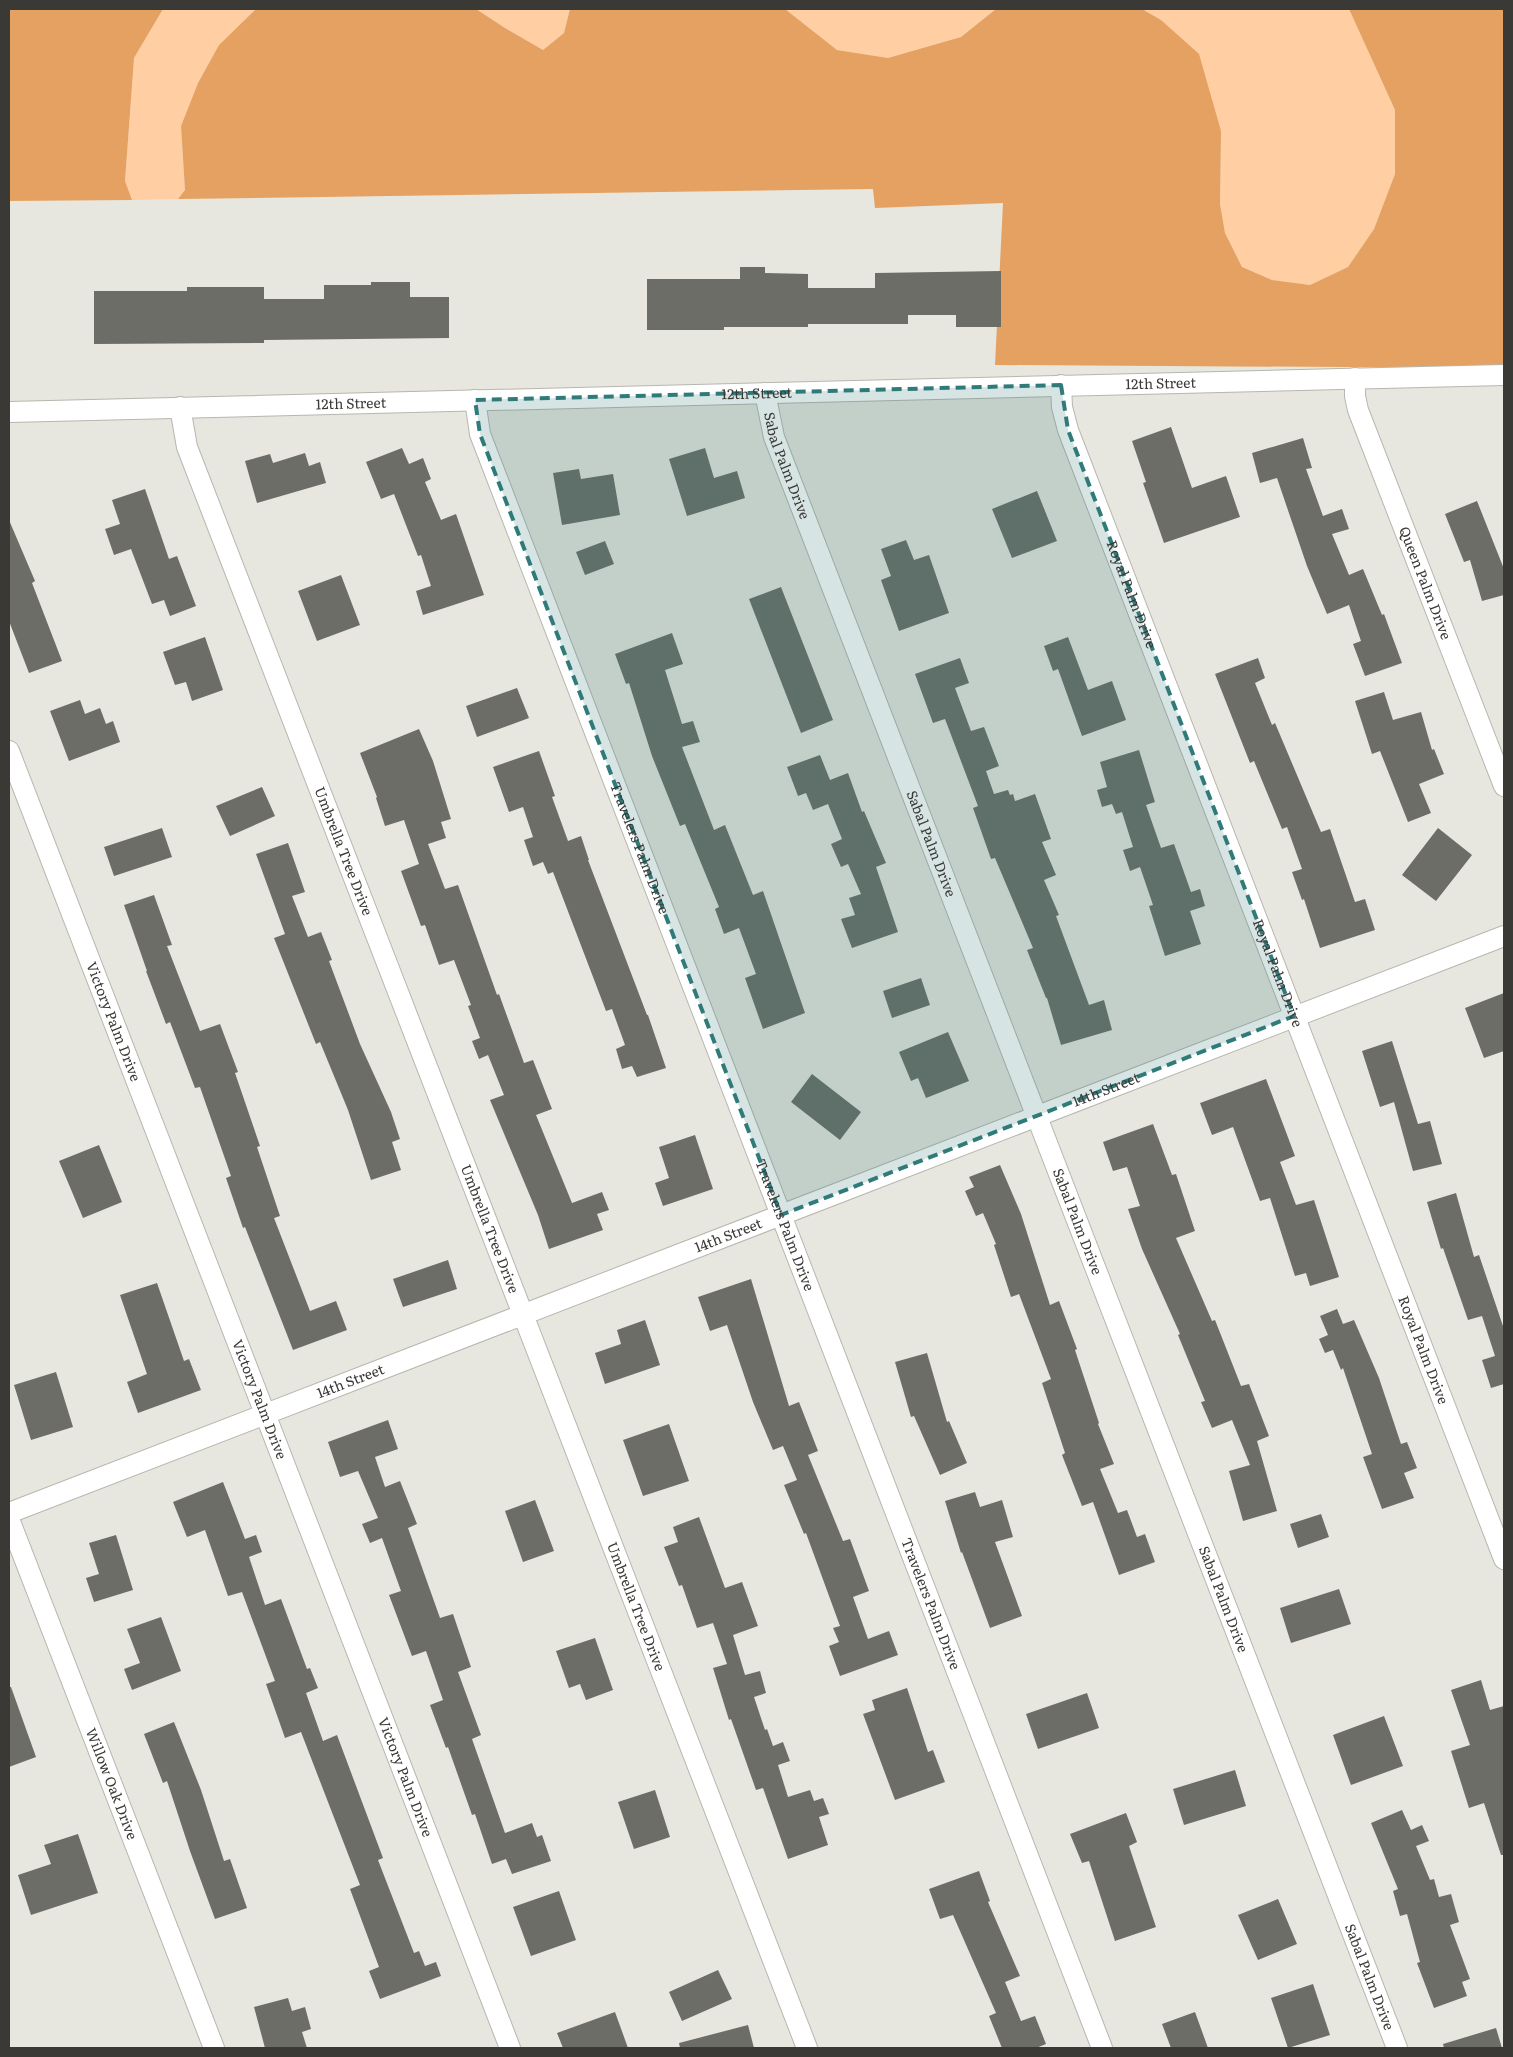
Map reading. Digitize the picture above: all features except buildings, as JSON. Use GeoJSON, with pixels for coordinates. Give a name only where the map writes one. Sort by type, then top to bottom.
{"type":"FeatureCollection","features":[{"type":"Feature","properties":{"kind":"street","name":"12th Street"},"geometry":{"type":"LineString","coordinates":[[9,412],[1504,375]]}},
{"type":"Feature","properties":{"kind":"street","name":"Queen Palm Drive"},"geometry":{"type":"LineString","coordinates":[[1355,378],[1358,410],[1504,786]]}},
{"type":"Feature","properties":{"kind":"street","name":"Royal Palm Drive"},"geometry":{"type":"LineString","coordinates":[[1061,385],[1062,407],[1068,430],[1504,1559]]}},
{"type":"Feature","properties":{"kind":"street","name":"Sabal Palm Drive"},"geometry":{"type":"LineString","coordinates":[[765,393],[774,438],[1397,2048]]}},
{"type":"Feature","properties":{"kind":"street","name":"Travelers Palm Drive"},"geometry":{"type":"LineString","coordinates":[[475,400],[480,434],[1102,2048]]}},
{"type":"Feature","properties":{"kind":"street","name":"Umbrella Tree Drive"},"geometry":{"type":"LineString","coordinates":[[180,407],[187,446],[807,2048]]}},
{"type":"Feature","properties":{"kind":"street","name":"Victory Palm Drive"},"geometry":{"type":"LineString","coordinates":[[9,751],[510,2048]]}},
{"type":"Feature","properties":{"kind":"street","name":"14th Street"},"geometry":{"type":"LineString","coordinates":[[9,1513],[1504,936]]}},
{"type":"Feature","properties":{"kind":"street","name":"Willow Oak Drive"},"geometry":{"type":"LineString","coordinates":[[9,1518],[214,2048]]}},
{"type":"Feature","properties":{"kind":"highlighted area"},"geometry":{"type":"Polygon","coordinates":[[[1061,385],[1068,430],[1294,1016],[781,1215],[480,434],[475,400],[1061,385]]]}},
{"type":"Feature","properties":{"kind":"shaded area"},"geometry":{"type":"Polygon","coordinates":[[[9,9],[163,9],[134,58],[125,181],[132,200],[9,201],[9,9]]]}},
{"type":"Feature","properties":{"kind":"shaded area"},"geometry":{"type":"Polygon","coordinates":[[[163,9],[256,9],[219,45],[198,83],[181,126],[185,190],[178,199],[132,200],[125,181],[134,58],[163,9]]]}},
{"type":"Feature","properties":{"kind":"shaded area"},"geometry":{"type":"Polygon","coordinates":[[[256,9],[476,9],[543,50],[564,33],[570,9],[785,9],[837,50],[888,58],[961,37],[996,9],[1142,9],[1161,20],[1199,54],[1221,131],[1220,204],[1225,233],[1242,267],[1272,280],[1310,285],[1348,267],[1374,229],[1395,174],[1395,110],[1349,9],[1504,9],[1504,368],[995,365],[1003,203],[875,208],[873,189],[178,199],[185,190],[181,126],[198,83],[219,45],[256,9]]]}},
{"type":"Feature","properties":{"kind":"shaded area"},"geometry":{"type":"Polygon","coordinates":[[[476,9],[570,9],[564,33],[543,50],[476,9]]]}},
{"type":"Feature","properties":{"kind":"shaded area"},"geometry":{"type":"Polygon","coordinates":[[[785,9],[996,9],[961,37],[888,58],[837,50],[785,9]]]}},
{"type":"Feature","properties":{"kind":"shaded area"},"geometry":{"type":"Polygon","coordinates":[[[1142,9],[1349,9],[1395,110],[1395,174],[1374,229],[1348,267],[1310,285],[1272,280],[1242,267],[1225,233],[1220,204],[1221,131],[1161,20],[1142,9]]]}}]}
